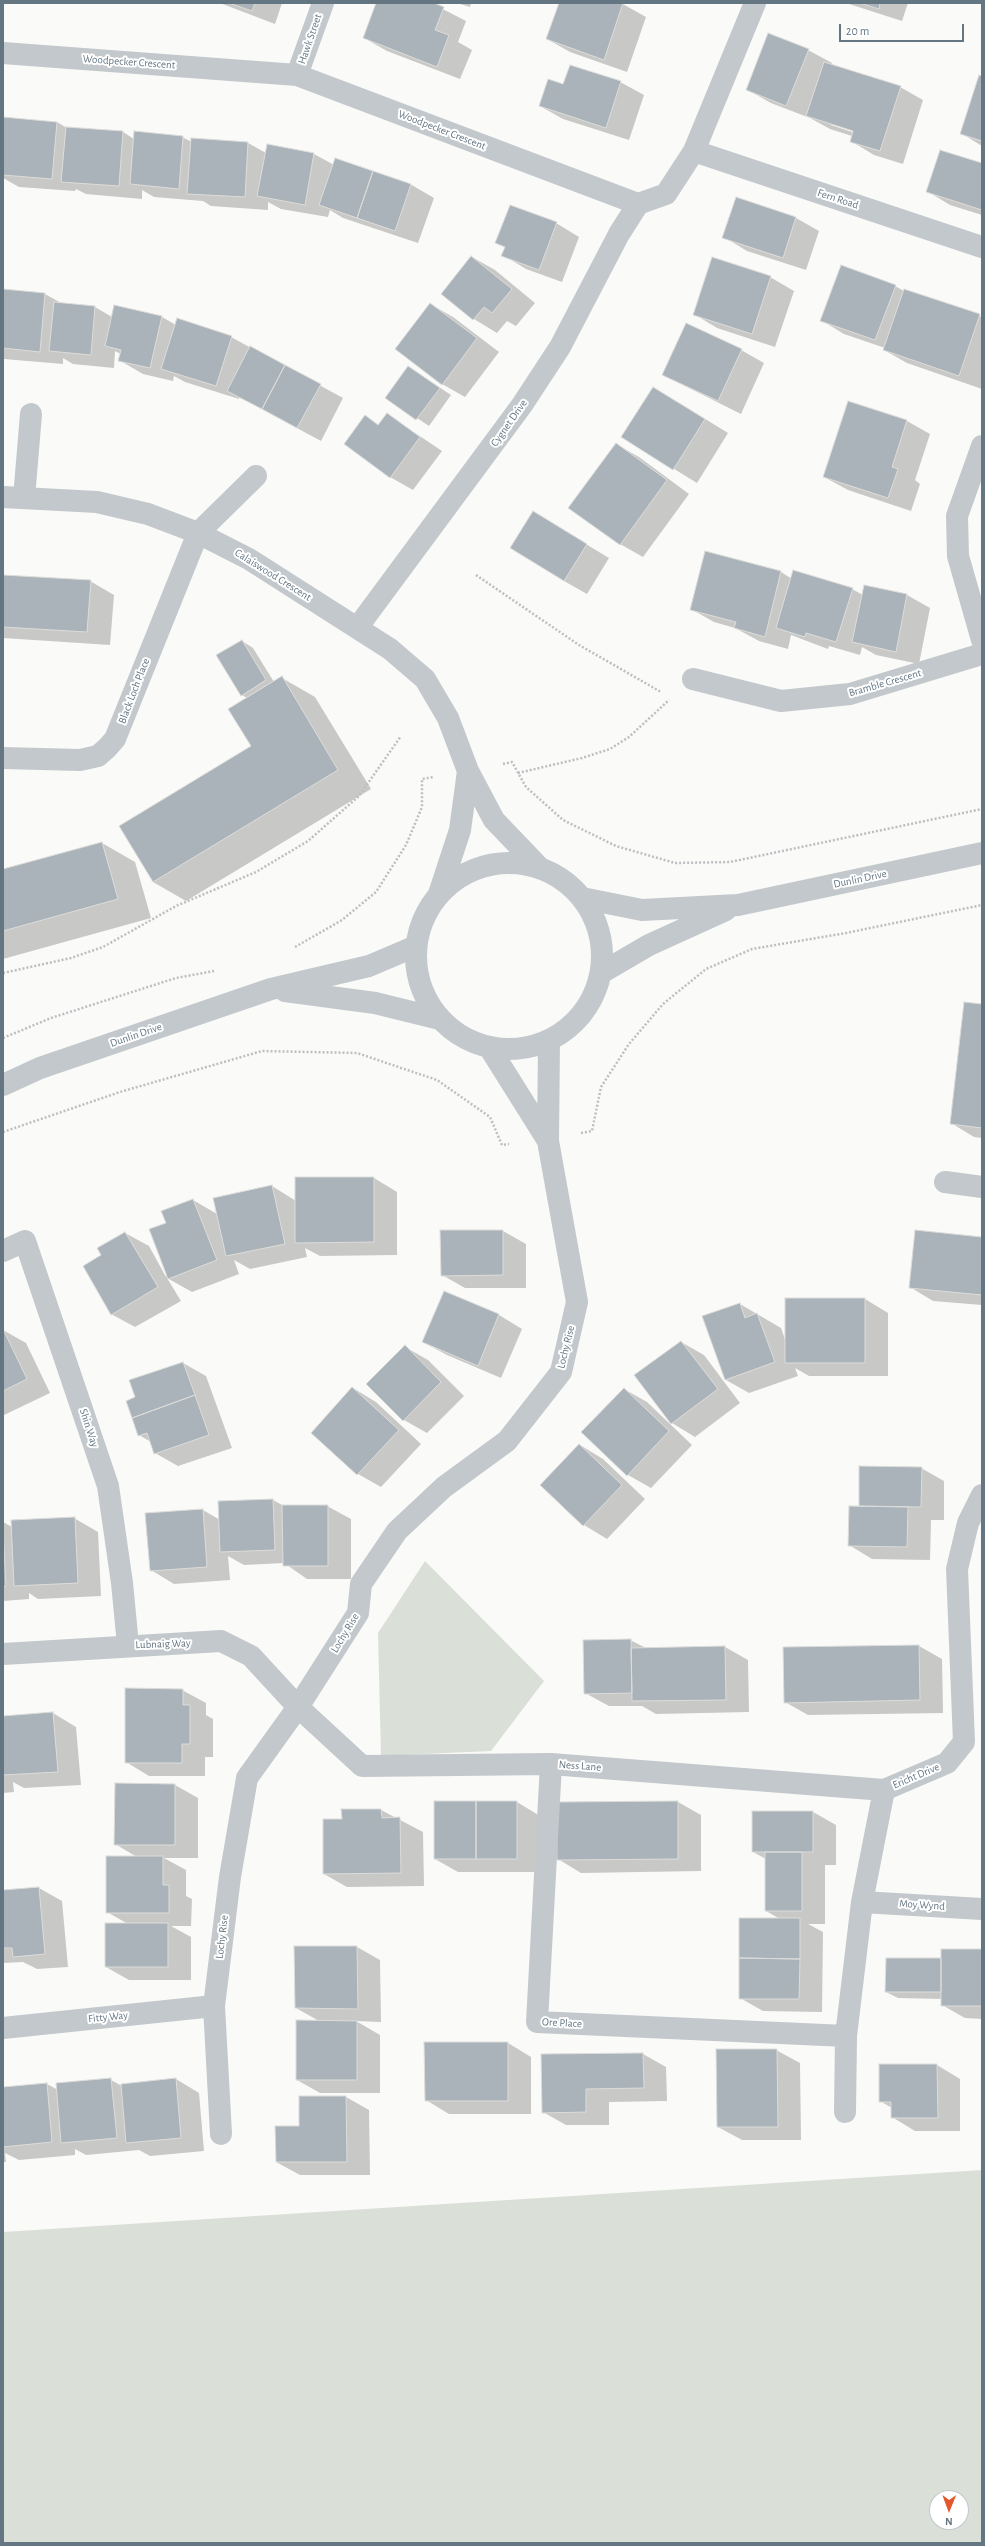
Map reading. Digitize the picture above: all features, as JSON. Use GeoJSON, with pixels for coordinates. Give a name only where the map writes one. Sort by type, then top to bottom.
{"type":"FeatureCollection","features":[{"type":"Feature","properties":{"kind":"street","name":"Hawk Street"},"geometry":{"type":"LineString","coordinates":[[298,75],[323,3]]}},
{"type":"Feature","properties":{"kind":"street"},"geometry":{"type":"LineString","coordinates":[[638,204],[666,194],[694,151],[755,3]]}},
{"type":"Feature","properties":{"kind":"street","name":"Woodpecker Crescent"},"geometry":{"type":"LineString","coordinates":[[3,53],[298,75],[638,204]]}},
{"type":"Feature","properties":{"kind":"street","name":"Fern Road"},"geometry":{"type":"LineString","coordinates":[[694,151],[982,247]]}},
{"type":"Feature","properties":{"kind":"street","name":"Cygnet Drive"},"geometry":{"type":"LineString","coordinates":[[357,628],[522,405],[560,347],[619,234],[638,204]]}},
{"type":"Feature","properties":{"kind":"street"},"geometry":{"type":"LineString","coordinates":[[13,498],[32,414]]}},
{"type":"Feature","properties":{"kind":"street"},"geometry":{"type":"LineString","coordinates":[[982,446],[957,516],[958,556],[982,640]]}},
{"type":"Feature","properties":{"kind":"street"},"geometry":{"type":"LineString","coordinates":[[198,532],[256,476]]}},
{"type":"Feature","properties":{"kind":"street","name":"Calaiswood Crescent"},"geometry":{"type":"LineString","coordinates":[[13,498],[98,502],[148,514],[198,532],[249,558],[390,649],[425,679],[448,718],[468,771],[494,820],[540,868]]}},
{"type":"Feature","properties":{"kind":"street","name":"Black Loch Place"},"geometry":{"type":"LineString","coordinates":[[3,758],[80,760],[98,756],[115,739],[198,532]]}},
{"type":"Feature","properties":{"kind":"street","name":"Bramble Crescent"},"geometry":{"type":"LineString","coordinates":[[693,679],[781,701],[850,694],[982,654]]}},
{"type":"Feature","properties":{"kind":"street"},"geometry":{"type":"LineString","coordinates":[[439,894],[460,830],[468,771]]}},
{"type":"Feature","properties":{"kind":"street","name":"Dunlin Drive"},"geometry":{"type":"LineString","coordinates":[[582,898],[642,910],[738,905],[982,853]]}},
{"type":"Feature","properties":{"kind":"street","name":"Dunlin Drive"},"geometry":{"type":"LineString","coordinates":[[514,863],[540,868],[564,880],[582,898],[596,921],[602,947],[601,973],[591,1001],[573,1024],[549,1041],[520,1049],[490,1047],[462,1037],[440,1019],[425,997],[419,978],[416,946],[424,918],[439,894],[461,876],[488,865],[514,863]]}},
{"type":"Feature","properties":{"kind":"street","name":"Dunlin Drive"},"geometry":{"type":"LineString","coordinates":[[601,973],[649,945],[738,905]]}},
{"type":"Feature","properties":{"kind":"street","name":"Dunlin Drive"},"geometry":{"type":"LineString","coordinates":[[3,1085],[40,1068],[271,989],[369,966],[416,946]]}},
{"type":"Feature","properties":{"kind":"street","name":"Dunlin Drive"},"geometry":{"type":"LineString","coordinates":[[271,989],[375,1003],[440,1019]]}},
{"type":"Feature","properties":{"kind":"street","name":"Lochy Rise"},"geometry":{"type":"LineString","coordinates":[[221,2134],[214,2006],[230,1877],[247,1778],[298,1707],[358,1613],[361,1584],[397,1531],[444,1486],[507,1441],[561,1372],[577,1302],[548,1141],[549,1041]]}},
{"type":"Feature","properties":{"kind":"street","name":"Lochy Rise"},"geometry":{"type":"LineString","coordinates":[[490,1047],[548,1141]]}},
{"type":"Feature","properties":{"kind":"street"},"geometry":{"type":"LineString","coordinates":[[945,1182],[982,1187]]}},
{"type":"Feature","properties":{"kind":"street","name":"Shin Way"},"geometry":{"type":"LineString","coordinates":[[3,1251],[25,1241],[108,1486],[122,1583],[128,1645]]}},
{"type":"Feature","properties":{"kind":"street","name":"Ericht Drive"},"geometry":{"type":"LineString","coordinates":[[845,2112],[846,2036],[862,1902],[884,1790],[947,1763],[964,1742],[957,1569],[968,1523],[982,1495]]}},
{"type":"Feature","properties":{"kind":"street","name":"Lubnaig Way"},"geometry":{"type":"LineString","coordinates":[[3,1654],[128,1645],[221,1641],[251,1656],[298,1707]]}},
{"type":"Feature","properties":{"kind":"street","name":"Ness Lane"},"geometry":{"type":"LineString","coordinates":[[298,1707],[362,1766],[551,1764],[884,1790]]}},
{"type":"Feature","properties":{"kind":"street","name":"Ore Place"},"geometry":{"type":"LineString","coordinates":[[551,1764],[537,2022],[846,2036]]}},
{"type":"Feature","properties":{"kind":"street","name":"Moy Wynd"},"geometry":{"type":"LineString","coordinates":[[862,1902],[982,1909]]}},
{"type":"Feature","properties":{"kind":"street","name":"Fitty Way"},"geometry":{"type":"LineString","coordinates":[[3,2028],[214,2006]]}},
{"type":"Feature","properties":{"kind":"path"},"geometry":{"type":"LineString","coordinates":[[476,575],[578,645],[671,698],[629,737],[610,749],[582,758],[518,773]]}},
{"type":"Feature","properties":{"kind":"path"},"geometry":{"type":"LineString","coordinates":[[3,973],[71,958],[103,947],[176,906],[256,872],[308,841],[359,796],[401,736]]}},
{"type":"Feature","properties":{"kind":"path"},"geometry":{"type":"LineString","coordinates":[[289,950],[342,920],[376,892],[406,845],[422,807],[422,779],[512,762],[526,787],[563,820],[616,846],[676,863],[730,862],[982,809]]}},
{"type":"Feature","properties":{"kind":"path"},"geometry":{"type":"LineString","coordinates":[[3,1038],[51,1018],[176,978],[222,969]]}},
{"type":"Feature","properties":{"kind":"shaded area"},"geometry":{"type":"Polygon","coordinates":[[[425,1561],[544,1681],[491,1751],[381,1756],[378,1633],[425,1561]]]}},
{"type":"Feature","properties":{"kind":"shaded area"},"geometry":{"type":"Polygon","coordinates":[[[982,2170],[982,2543],[3,2543],[3,2232],[982,2170]]]}},
{"type":"Feature","properties":{"kind":"building"},"geometry":{"type":"Polygon","coordinates":[[[229,3],[255,3],[252,11],[229,3]]]}},
{"type":"Feature","properties":{"kind":"building"},"geometry":{"type":"Polygon","coordinates":[[[376,3],[434,3],[444,7],[435,30],[449,35],[437,67],[363,38],[376,3]]]}},
{"type":"Feature","properties":{"kind":"building"},"geometry":{"type":"Polygon","coordinates":[[[559,3],[623,3],[604,60],[546,39],[559,3]]]}},
{"type":"Feature","properties":{"kind":"building"},"geometry":{"type":"Polygon","coordinates":[[[860,3],[880,3],[879,9],[860,3]]]}},
{"type":"Feature","properties":{"kind":"building"},"geometry":{"type":"Polygon","coordinates":[[[768,33],[809,49],[786,106],[746,90],[768,33]]]}},
{"type":"Feature","properties":{"kind":"building"},"geometry":{"type":"Polygon","coordinates":[[[824,62],[901,86],[880,151],[850,142],[853,131],[806,116],[824,62]]]}},
{"type":"Feature","properties":{"kind":"building"},"geometry":{"type":"Polygon","coordinates":[[[570,65],[621,81],[606,128],[539,106],[548,79],[563,84],[570,65]]]}},
{"type":"Feature","properties":{"kind":"building"},"geometry":{"type":"Polygon","coordinates":[[[979,75],[982,76],[982,141],[960,134],[979,75]]]}},
{"type":"Feature","properties":{"kind":"building"},"geometry":{"type":"Polygon","coordinates":[[[3,117],[57,122],[52,179],[3,175],[3,117]]]}},
{"type":"Feature","properties":{"kind":"building"},"geometry":{"type":"Polygon","coordinates":[[[66,127],[123,131],[119,186],[61,182],[66,127]]]}},
{"type":"Feature","properties":{"kind":"building"},"geometry":{"type":"Polygon","coordinates":[[[134,131],[183,136],[179,189],[130,184],[134,131]]]}},
{"type":"Feature","properties":{"kind":"building"},"geometry":{"type":"Polygon","coordinates":[[[191,138],[248,142],[245,197],[187,194],[191,138]]]}},
{"type":"Feature","properties":{"kind":"building"},"geometry":{"type":"Polygon","coordinates":[[[267,144],[314,153],[305,205],[257,196],[267,144]]]}},
{"type":"Feature","properties":{"kind":"building"},"geometry":{"type":"Polygon","coordinates":[[[940,150],[982,163],[982,210],[926,192],[940,150]]]}},
{"type":"Feature","properties":{"kind":"building"},"geometry":{"type":"Polygon","coordinates":[[[335,158],[373,171],[357,218],[319,205],[335,158]]]}},
{"type":"Feature","properties":{"kind":"building"},"geometry":{"type":"Polygon","coordinates":[[[373,171],[411,184],[395,231],[357,218],[373,171]]]}},
{"type":"Feature","properties":{"kind":"building"},"geometry":{"type":"Polygon","coordinates":[[[736,197],[796,217],[783,258],[722,238],[736,197]]]}},
{"type":"Feature","properties":{"kind":"building"},"geometry":{"type":"Polygon","coordinates":[[[510,205],[557,222],[539,270],[501,256],[505,247],[495,243],[510,205]]]}},
{"type":"Feature","properties":{"kind":"building"},"geometry":{"type":"Polygon","coordinates":[[[471,256],[512,289],[492,313],[484,307],[473,320],[441,294],[471,256]]]}},
{"type":"Feature","properties":{"kind":"building"},"geometry":{"type":"Polygon","coordinates":[[[712,257],[771,276],[752,334],[693,315],[712,257]]]}},
{"type":"Feature","properties":{"kind":"building"},"geometry":{"type":"Polygon","coordinates":[[[841,265],[896,285],[875,340],[820,321],[841,265]]]}},
{"type":"Feature","properties":{"kind":"building"},"geometry":{"type":"Polygon","coordinates":[[[3,289],[45,293],[40,352],[3,348],[3,289]]]}},
{"type":"Feature","properties":{"kind":"building"},"geometry":{"type":"Polygon","coordinates":[[[904,289],[980,314],[959,376],[883,350],[904,289]]]}},
{"type":"Feature","properties":{"kind":"building"},"geometry":{"type":"Polygon","coordinates":[[[54,302],[95,306],[91,355],[49,351],[54,302]]]}},
{"type":"Feature","properties":{"kind":"building"},"geometry":{"type":"Polygon","coordinates":[[[430,303],[477,338],[442,385],[395,349],[430,303]]]}},
{"type":"Feature","properties":{"kind":"building"},"geometry":{"type":"Polygon","coordinates":[[[114,305],[162,316],[150,368],[118,361],[121,350],[105,346],[114,305]]]}},
{"type":"Feature","properties":{"kind":"building"},"geometry":{"type":"Polygon","coordinates":[[[177,318],[232,336],[216,386],[161,369],[177,318]]]}},
{"type":"Feature","properties":{"kind":"building"},"geometry":{"type":"Polygon","coordinates":[[[686,323],[742,349],[718,401],[662,375],[686,323]]]}},
{"type":"Feature","properties":{"kind":"building"},"geometry":{"type":"Polygon","coordinates":[[[250,346],[285,365],[262,409],[227,391],[250,346]]]}},
{"type":"Feature","properties":{"kind":"building"},"geometry":{"type":"Polygon","coordinates":[[[285,365],[321,384],[297,428],[262,409],[285,365]]]}},
{"type":"Feature","properties":{"kind":"building"},"geometry":{"type":"Polygon","coordinates":[[[408,366],[440,388],[416,420],[385,398],[408,366]]]}},
{"type":"Feature","properties":{"kind":"building"},"geometry":{"type":"Polygon","coordinates":[[[653,387],[705,419],[673,470],[621,437],[653,387]]]}},
{"type":"Feature","properties":{"kind":"building"},"geometry":{"type":"Polygon","coordinates":[[[848,401],[907,420],[892,467],[898,469],[888,498],[823,477],[848,401]]]}},
{"type":"Feature","properties":{"kind":"building"},"geometry":{"type":"Polygon","coordinates":[[[387,413],[420,437],[390,478],[344,444],[365,415],[378,425],[387,413]]]}},
{"type":"Feature","properties":{"kind":"building"},"geometry":{"type":"Polygon","coordinates":[[[616,443],[667,480],[620,545],[568,508],[616,443]]]}},
{"type":"Feature","properties":{"kind":"building"},"geometry":{"type":"Polygon","coordinates":[[[533,511],[587,544],[564,581],[510,548],[533,511]]]}},
{"type":"Feature","properties":{"kind":"building"},"geometry":{"type":"Polygon","coordinates":[[[705,551],[781,571],[765,637],[734,628],[736,622],[690,610],[705,551]]]}},
{"type":"Feature","properties":{"kind":"building"},"geometry":{"type":"Polygon","coordinates":[[[793,570],[853,588],[836,642],[806,633],[805,637],[776,628],[793,570]]]}},
{"type":"Feature","properties":{"kind":"building"},"geometry":{"type":"Polygon","coordinates":[[[3,575],[91,580],[87,632],[3,627],[3,575]]]}},
{"type":"Feature","properties":{"kind":"building"},"geometry":{"type":"Polygon","coordinates":[[[864,585],[907,594],[896,652],[852,642],[864,585]]]}},
{"type":"Feature","properties":{"kind":"building"},"geometry":{"type":"Polygon","coordinates":[[[242,640],[266,680],[241,696],[216,655],[242,640]]]}},
{"type":"Feature","properties":{"kind":"building"},"geometry":{"type":"Polygon","coordinates":[[[282,676],[338,770],[153,882],[119,826],[251,746],[228,709],[282,676]]]}},
{"type":"Feature","properties":{"kind":"building"},"geometry":{"type":"Polygon","coordinates":[[[102,842],[118,899],[3,931],[3,869],[102,842]]]}},
{"type":"Feature","properties":{"kind":"building"},"geometry":{"type":"Polygon","coordinates":[[[964,1002],[982,1004],[982,1128],[950,1124],[964,1002]]]}},
{"type":"Feature","properties":{"kind":"building"},"geometry":{"type":"Polygon","coordinates":[[[295,1177],[374,1177],[374,1242],[295,1243],[295,1177]]]}},
{"type":"Feature","properties":{"kind":"building"},"geometry":{"type":"Polygon","coordinates":[[[272,1185],[285,1244],[226,1256],[213,1198],[272,1185]]]}},
{"type":"Feature","properties":{"kind":"building"},"geometry":{"type":"Polygon","coordinates":[[[193,1199],[217,1260],[168,1279],[149,1229],[166,1223],[161,1211],[193,1199]]]}},
{"type":"Feature","properties":{"kind":"building"},"geometry":{"type":"Polygon","coordinates":[[[440,1230],[503,1230],[503,1275],[441,1276],[440,1230]]]}},
{"type":"Feature","properties":{"kind":"building"},"geometry":{"type":"Polygon","coordinates":[[[915,1230],[982,1237],[982,1295],[909,1288],[915,1230]]]}},
{"type":"Feature","properties":{"kind":"building"},"geometry":{"type":"Polygon","coordinates":[[[125,1232],[158,1287],[111,1315],[83,1266],[101,1255],[97,1248],[125,1232]]]}},
{"type":"Feature","properties":{"kind":"building"},"geometry":{"type":"Polygon","coordinates":[[[444,1291],[499,1314],[478,1366],[422,1342],[444,1291]]]}},
{"type":"Feature","properties":{"kind":"building"},"geometry":{"type":"Polygon","coordinates":[[[785,1298],[865,1298],[865,1363],[785,1363],[785,1298]]]}},
{"type":"Feature","properties":{"kind":"building"},"geometry":{"type":"Polygon","coordinates":[[[740,1303],[745,1318],[757,1313],[775,1362],[725,1380],[702,1316],[740,1303]]]}},
{"type":"Feature","properties":{"kind":"building"},"geometry":{"type":"Polygon","coordinates":[[[3,1329],[27,1379],[3,1391],[3,1329]]]}},
{"type":"Feature","properties":{"kind":"building"},"geometry":{"type":"Polygon","coordinates":[[[681,1341],[718,1389],[671,1424],[634,1375],[681,1341]]]}},
{"type":"Feature","properties":{"kind":"building"},"geometry":{"type":"Polygon","coordinates":[[[405,1345],[441,1382],[403,1421],[366,1384],[405,1345]]]}},
{"type":"Feature","properties":{"kind":"building"},"geometry":{"type":"Polygon","coordinates":[[[183,1362],[195,1395],[132,1418],[126,1401],[135,1397],[129,1380],[183,1362]]]}},
{"type":"Feature","properties":{"kind":"building"},"geometry":{"type":"Polygon","coordinates":[[[352,1387],[399,1430],[357,1475],[311,1433],[352,1387]]]}},
{"type":"Feature","properties":{"kind":"building"},"geometry":{"type":"Polygon","coordinates":[[[624,1388],[669,1431],[627,1476],[581,1432],[624,1388]]]}},
{"type":"Feature","properties":{"kind":"building"},"geometry":{"type":"Polygon","coordinates":[[[195,1395],[209,1435],[154,1454],[147,1433],[138,1436],[132,1418],[195,1395]]]}},
{"type":"Feature","properties":{"kind":"building"},"geometry":{"type":"Polygon","coordinates":[[[579,1444],[622,1485],[583,1526],[540,1485],[579,1444]]]}},
{"type":"Feature","properties":{"kind":"building"},"geometry":{"type":"Polygon","coordinates":[[[859,1466],[922,1467],[921,1507],[859,1506],[859,1466]]]}},
{"type":"Feature","properties":{"kind":"building"},"geometry":{"type":"Polygon","coordinates":[[[273,1499],[275,1550],[220,1552],[218,1501],[273,1499]]]}},
{"type":"Feature","properties":{"kind":"building"},"geometry":{"type":"Polygon","coordinates":[[[282,1505],[328,1505],[328,1566],[283,1566],[282,1505]]]}},
{"type":"Feature","properties":{"kind":"building"},"geometry":{"type":"Polygon","coordinates":[[[849,1506],[908,1507],[907,1547],[848,1546],[849,1506]]]}},
{"type":"Feature","properties":{"kind":"building"},"geometry":{"type":"Polygon","coordinates":[[[203,1509],[207,1567],[150,1571],[145,1513],[203,1509]]]}},
{"type":"Feature","properties":{"kind":"building"},"geometry":{"type":"Polygon","coordinates":[[[75,1517],[78,1583],[14,1586],[11,1520],[75,1517]]]}},
{"type":"Feature","properties":{"kind":"building"},"geometry":{"type":"Polygon","coordinates":[[[3,1530],[6,1586],[3,1587],[3,1530]]]}},
{"type":"Feature","properties":{"kind":"building"},"geometry":{"type":"Polygon","coordinates":[[[631,1639],[632,1693],[584,1694],[583,1640],[631,1639]]]}},
{"type":"Feature","properties":{"kind":"building"},"geometry":{"type":"Polygon","coordinates":[[[919,1645],[920,1700],[784,1703],[783,1647],[919,1645]]]}},
{"type":"Feature","properties":{"kind":"building"},"geometry":{"type":"Polygon","coordinates":[[[725,1646],[726,1700],[632,1701],[631,1648],[725,1646]]]}},
{"type":"Feature","properties":{"kind":"building"},"geometry":{"type":"Polygon","coordinates":[[[125,1688],[183,1689],[183,1705],[190,1705],[190,1744],[182,1744],[182,1763],[125,1763],[125,1688]]]}},
{"type":"Feature","properties":{"kind":"building"},"geometry":{"type":"Polygon","coordinates":[[[53,1712],[58,1772],[3,1775],[3,1716],[53,1712]]]}},
{"type":"Feature","properties":{"kind":"building"},"geometry":{"type":"Polygon","coordinates":[[[115,1783],[175,1784],[175,1845],[114,1845],[115,1783]]]}},
{"type":"Feature","properties":{"kind":"building"},"geometry":{"type":"Polygon","coordinates":[[[434,1801],[476,1801],[476,1859],[434,1859],[434,1801]]]}},
{"type":"Feature","properties":{"kind":"building"},"geometry":{"type":"Polygon","coordinates":[[[476,1801],[517,1801],[517,1859],[476,1859],[476,1801]]]}},
{"type":"Feature","properties":{"kind":"building"},"geometry":{"type":"Polygon","coordinates":[[[678,1801],[678,1859],[557,1860],[556,1802],[678,1801]]]}},
{"type":"Feature","properties":{"kind":"building"},"geometry":{"type":"Polygon","coordinates":[[[341,1809],[381,1809],[382,1818],[400,1817],[401,1873],[323,1874],[323,1819],[342,1819],[341,1809]]]}},
{"type":"Feature","properties":{"kind":"building"},"geometry":{"type":"Polygon","coordinates":[[[752,1811],[813,1811],[813,1852],[752,1852],[752,1811]]]}},
{"type":"Feature","properties":{"kind":"building"},"geometry":{"type":"Polygon","coordinates":[[[765,1852],[802,1852],[802,1911],[765,1911],[765,1852]]]}},
{"type":"Feature","properties":{"kind":"building"},"geometry":{"type":"Polygon","coordinates":[[[106,1856],[163,1856],[163,1885],[169,1885],[169,1913],[106,1913],[106,1856]]]}},
{"type":"Feature","properties":{"kind":"building"},"geometry":{"type":"Polygon","coordinates":[[[39,1887],[45,1954],[13,1957],[12,1948],[3,1948],[3,1890],[39,1887]]]}},
{"type":"Feature","properties":{"kind":"building"},"geometry":{"type":"Polygon","coordinates":[[[739,1918],[800,1918],[800,1959],[739,1958],[739,1918]]]}},
{"type":"Feature","properties":{"kind":"building"},"geometry":{"type":"Polygon","coordinates":[[[105,1923],[168,1923],[168,1967],[105,1967],[105,1923]]]}},
{"type":"Feature","properties":{"kind":"building"},"geometry":{"type":"Polygon","coordinates":[[[294,1946],[357,1946],[358,2009],[295,2008],[294,1946]]]}},
{"type":"Feature","properties":{"kind":"building"},"geometry":{"type":"Polygon","coordinates":[[[941,1949],[982,1949],[982,2006],[941,2006],[941,1949]]]}},
{"type":"Feature","properties":{"kind":"building"},"geometry":{"type":"Polygon","coordinates":[[[739,1958],[800,1959],[799,1999],[739,1999],[739,1958]]]}},
{"type":"Feature","properties":{"kind":"building"},"geometry":{"type":"Polygon","coordinates":[[[886,1958],[941,1958],[941,1992],[885,1992],[886,1958]]]}},
{"type":"Feature","properties":{"kind":"building"},"geometry":{"type":"Polygon","coordinates":[[[296,2020],[357,2021],[357,2080],[296,2080],[296,2020]]]}},
{"type":"Feature","properties":{"kind":"building"},"geometry":{"type":"Polygon","coordinates":[[[424,2042],[508,2042],[508,2101],[425,2101],[424,2042]]]}},
{"type":"Feature","properties":{"kind":"building"},"geometry":{"type":"Polygon","coordinates":[[[716,2049],[777,2049],[778,2127],[717,2127],[716,2049]]]}},
{"type":"Feature","properties":{"kind":"building"},"geometry":{"type":"Polygon","coordinates":[[[643,2053],[644,2088],[586,2089],[586,2112],[542,2113],[541,2054],[643,2053]]]}},
{"type":"Feature","properties":{"kind":"building"},"geometry":{"type":"Polygon","coordinates":[[[879,2064],[937,2064],[938,2118],[891,2118],[891,2102],[879,2102],[879,2064]]]}},
{"type":"Feature","properties":{"kind":"building"},"geometry":{"type":"Polygon","coordinates":[[[111,2078],[117,2138],[61,2143],[56,2083],[111,2078]]]}},
{"type":"Feature","properties":{"kind":"building"},"geometry":{"type":"Polygon","coordinates":[[[176,2078],[181,2138],[126,2143],[121,2084],[176,2078]]]}},
{"type":"Feature","properties":{"kind":"building"},"geometry":{"type":"Polygon","coordinates":[[[47,2083],[52,2142],[3,2147],[3,2087],[47,2083]]]}},
{"type":"Feature","properties":{"kind":"building"},"geometry":{"type":"Polygon","coordinates":[[[299,2096],[346,2096],[347,2162],[276,2162],[275,2126],[299,2126],[299,2096]]]}}]}
